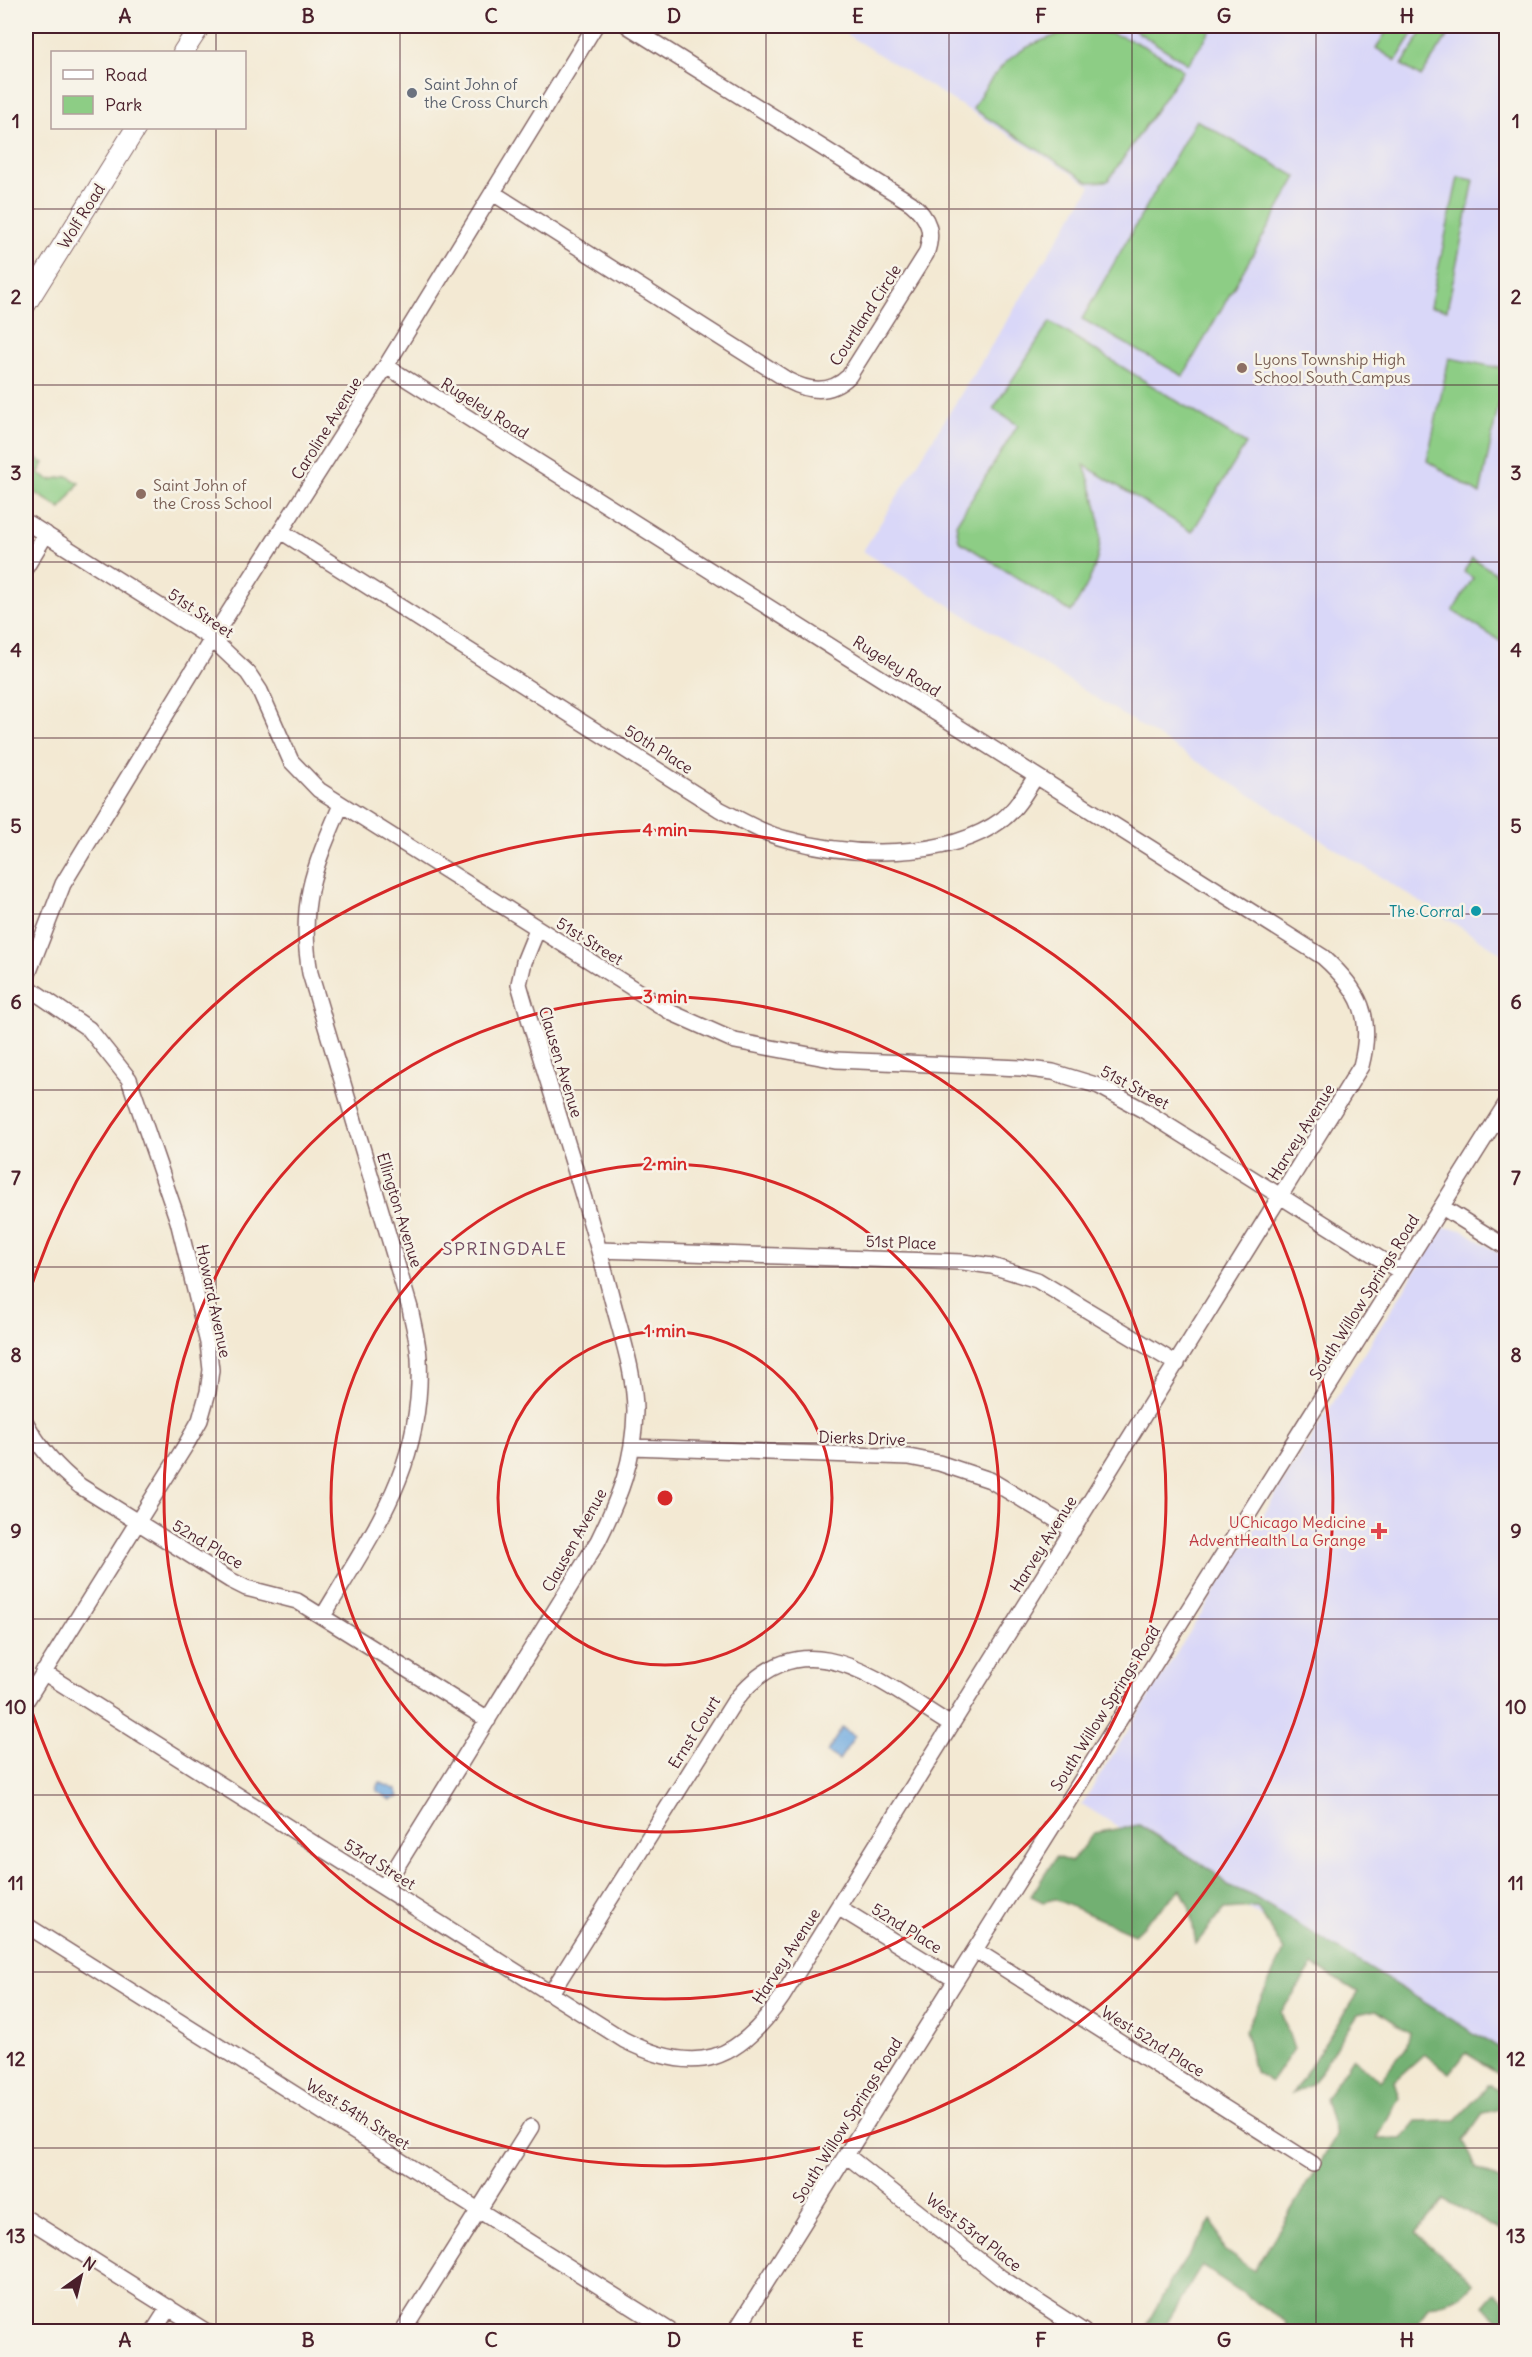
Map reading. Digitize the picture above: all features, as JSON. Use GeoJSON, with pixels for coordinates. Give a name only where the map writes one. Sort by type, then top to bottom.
{"type":"FeatureCollection","features":[{"type":"Feature","properties":{"kind":"main road"},"geometry":{"type":"LineString","coordinates":[[184,51],[200,26]]}},
{"type":"Feature","properties":{"kind":"main road","name":"Wolf Road"},"geometry":{"type":"LineString","coordinates":[[26,304],[135,129]]}},
{"type":"Feature","properties":{"kind":"street","name":"Caroline Avenue"},"geometry":{"type":"LineString","coordinates":[[26,979],[63,885],[212,639],[386,366],[595,26]]}},
{"type":"Feature","properties":{"kind":"street","name":"Courtland Circle"},"geometry":{"type":"LineString","coordinates":[[493,193],[789,381],[817,390],[841,384],[849,376],[926,254],[931,241],[928,221],[911,203],[628,26]]}},
{"type":"Feature","properties":{"kind":"street","name":"Rugeley Road"},"geometry":{"type":"LineString","coordinates":[[386,366],[1323,957],[1351,986],[1361,1002],[1365,1019]]}},
{"type":"Feature","properties":{"kind":"street","name":"51st Street"},"geometry":{"type":"LineString","coordinates":[[26,522],[212,639],[248,673],[260,691],[291,761],[319,790],[537,930],[672,1012],[735,1041],[836,1060],[1021,1068],[1084,1081],[1136,1106],[1401,1272]]}},
{"type":"Feature","properties":{"kind":"street","name":"50th Place"},"geometry":{"type":"LineString","coordinates":[[282,532],[719,809],[784,839],[844,851],[887,852],[962,839],[1004,818],[1036,776]]}},
{"type":"Feature","properties":{"kind":"street"},"geometry":{"type":"LineString","coordinates":[[26,567],[46,534]]}},
{"type":"Feature","properties":{"kind":"street","name":"Ellington Avenue"},"geometry":{"type":"LineString","coordinates":[[323,1616],[391,1500],[408,1459],[416,1428],[419,1396],[419,1355],[410,1308],[310,973],[305,947],[304,920],[308,891],[315,866],[340,805]]}},
{"type":"Feature","properties":{"kind":"street","name":"Clausen Avenue"},"geometry":{"type":"LineString","coordinates":[[384,1887],[598,1541],[621,1494],[632,1447],[635,1408],[628,1362],[599,1250],[519,984],[524,962],[537,930]]}},
{"type":"Feature","properties":{"kind":"street","name":"Howard Avenue"},"geometry":{"type":"LineString","coordinates":[[26,986],[89,1029],[129,1079],[178,1221],[208,1343],[211,1370],[200,1420],[26,1701]]}},
{"type":"Feature","properties":{"kind":"street","name":"Harvey Avenue"},"geometry":{"type":"LineString","coordinates":[[708,2059],[733,2049],[756,2032],[782,1997],[1361,1066],[1366,1048],[1365,1019]]}},
{"type":"Feature","properties":{"kind":"street","name":"South Willow Springs Road"},"geometry":{"type":"LineString","coordinates":[[735,2331],[1506,1104]]}},
{"type":"Feature","properties":{"kind":"street"},"geometry":{"type":"LineString","coordinates":[[1442,1207],[1506,1247]]}},
{"type":"Feature","properties":{"kind":"street","name":"51st Place"},"geometry":{"type":"LineString","coordinates":[[599,1250],[963,1262],[992,1266],[1045,1284],[1177,1364]]}},
{"type":"Feature","properties":{"kind":"street","name":"52nd Place"},"geometry":{"type":"LineString","coordinates":[[26,1423],[42,1450],[58,1469],[80,1486],[230,1580],[246,1588],[297,1601],[488,1720]]}},
{"type":"Feature","properties":{"kind":"street","name":"Dierks Drive"},"geometry":{"type":"LineString","coordinates":[[632,1447],[909,1457],[939,1463],[990,1480],[1073,1530]]}},
{"type":"Feature","properties":{"kind":"street","name":"Ernst Court"},"geometry":{"type":"LineString","coordinates":[[551,1993],[734,1702],[747,1684],[764,1670],[800,1659],[820,1658],[839,1661],[859,1669],[951,1725]]}},
{"type":"Feature","properties":{"kind":"street","name":"53rd Street"},"geometry":{"type":"LineString","coordinates":[[43,1672],[643,2049],[676,2060],[708,2059]]}},
{"type":"Feature","properties":{"kind":"street","name":"52nd Place"},"geometry":{"type":"LineString","coordinates":[[838,1907],[956,1980]]}},
{"type":"Feature","properties":{"kind":"street","name":"West 54th Street"},"geometry":{"type":"LineString","coordinates":[[26,1925],[477,2211],[672,2331]]}},
{"type":"Feature","properties":{"kind":"street","name":"West 52nd Place"},"geometry":{"type":"LineString","coordinates":[[975,1950],[1313,2164]]}},
{"type":"Feature","properties":{"kind":"street"},"geometry":{"type":"LineString","coordinates":[[402,2331],[531,2127]]}},
{"type":"Feature","properties":{"kind":"street","name":"West 53rd Place"},"geometry":{"type":"LineString","coordinates":[[846,2155],[1000,2277],[1084,2331]]}},
{"type":"Feature","properties":{"kind":"street"},"geometry":{"type":"LineString","coordinates":[[26,2218],[207,2331]]}},
{"type":"Feature","properties":{"kind":"street"},"geometry":{"type":"LineString","coordinates":[[153,2331],[169,2307]]}},
{"type":"Feature","properties":{"kind":"shaded area","name":"Lyons Township High School South Campus"},"geometry":{"type":"Polygon","coordinates":[[[833,26],[1506,26],[1506,956],[863,551],[1091,186],[833,26]]]}},
{"type":"Feature","properties":{"kind":"shaded area","name":"UChicago Medicine AdventHealth La Grange"},"geometry":{"type":"Polygon","coordinates":[[[1443,1227],[1463,1230],[1506,1258],[1506,2072],[1082,1804],[1443,1227]]]}},
{"type":"Feature","properties":{"kind":"green space"},"geometry":{"type":"Polygon","coordinates":[[[1128,26],[1214,26],[1188,64],[1128,26]]]}},
{"type":"Feature","properties":{"kind":"green space"},"geometry":{"type":"Polygon","coordinates":[[[1390,26],[1418,26],[1396,61],[1376,48],[1390,26]]]}},
{"type":"Feature","properties":{"kind":"green space"},"geometry":{"type":"Polygon","coordinates":[[[1426,26],[1433,26],[1448,35],[1421,77],[1402,65],[1426,26]]]}},
{"type":"Feature","properties":{"kind":"green space"},"geometry":{"type":"Polygon","coordinates":[[[1082,29],[1123,37],[1183,70],[1108,181],[1089,182],[973,109],[993,76],[1016,54],[1045,39],[1082,29]]]}},
{"type":"Feature","properties":{"kind":"green space"},"geometry":{"type":"Polygon","coordinates":[[[1196,120],[1297,177],[1183,376],[1082,319],[1196,120]]]}},
{"type":"Feature","properties":{"kind":"green space"},"geometry":{"type":"Polygon","coordinates":[[[1458,177],[1474,180],[1447,310],[1430,307],[1458,177]]]}},
{"type":"Feature","properties":{"kind":"green space"},"geometry":{"type":"Polygon","coordinates":[[[1050,322],[1246,444],[1192,532],[1084,465],[1097,506],[1100,540],[1098,557],[1092,573],[1071,612],[959,541],[956,524],[1018,425],[993,409],[1050,322]]]}},
{"type":"Feature","properties":{"kind":"green space"},"geometry":{"type":"Polygon","coordinates":[[[1449,358],[1506,369],[1480,494],[1427,461],[1449,358]]]}},
{"type":"Feature","properties":{"kind":"green space"},"geometry":{"type":"Polygon","coordinates":[[[32,457],[44,463],[38,473],[50,480],[68,476],[79,483],[61,509],[26,487],[26,467],[32,457]]]}},
{"type":"Feature","properties":{"kind":"green space"},"geometry":{"type":"Polygon","coordinates":[[[1472,558],[1506,580],[1506,645],[1453,611],[1473,578],[1464,572],[1472,558]]]}},
{"type":"Feature","properties":{"kind":"green space"},"geometry":{"type":"Polygon","coordinates":[[[1139,1825],[1213,1871],[1227,1885],[1251,1895],[1506,2053],[1506,2078],[1466,2053],[1450,2073],[1424,2054],[1394,2081],[1399,2097],[1377,2139],[1402,2139],[1417,2121],[1456,2120],[1489,2085],[1506,2095],[1506,2108],[1483,2113],[1463,2141],[1477,2168],[1506,2184],[1506,2234],[1444,2199],[1416,2233],[1474,2283],[1461,2296],[1428,2308],[1414,2331],[1288,2331],[1286,2322],[1202,2266],[1162,2331],[1143,2331],[1171,2281],[1212,2220],[1224,2250],[1254,2271],[1336,2136],[1325,2099],[1352,2058],[1380,2081],[1406,2048],[1410,2033],[1376,2010],[1358,2014],[1311,2085],[1292,2094],[1358,1992],[1313,1965],[1281,2012],[1294,2049],[1271,2082],[1255,2072],[1245,2031],[1284,1951],[1257,1907],[1224,1909],[1196,1944],[1190,1909],[1181,1889],[1134,1934],[1055,1899],[1043,1902],[1031,1896],[1056,1857],[1071,1862],[1094,1833],[1139,1825]]]}},
{"type":"Feature","properties":{"kind":"green space"},"geometry":{"type":"Polygon","coordinates":[[[1494,2293],[1506,2301],[1506,2327],[1483,2306],[1494,2293]]]}},
{"type":"Feature","properties":{"kind":"water"},"geometry":{"type":"Polygon","coordinates":[[[842,1728],[855,1736],[839,1760],[827,1752],[842,1728]]]}},
{"type":"Feature","properties":{"kind":"water"},"geometry":{"type":"Polygon","coordinates":[[[379,1782],[397,1790],[399,1797],[391,1800],[377,1791],[379,1782]]]}},
{"type":"Feature","properties":{"kind":"place","name":"Saint John of the Cross Church"},"geometry":{"type":"Point","coordinates":[412,93]}},
{"type":"Feature","properties":{"kind":"place","name":"Lyons Township High School South Campus"},"geometry":{"type":"Point","coordinates":[1242,368]}},
{"type":"Feature","properties":{"kind":"place","name":"Saint John of the Cross School"},"geometry":{"type":"Point","coordinates":[141,494]}},
{"type":"Feature","properties":{"kind":"place","name":"The Corral"},"geometry":{"type":"Point","coordinates":[1476,911]}},
{"type":"Feature","properties":{"kind":"place","name":"UChicago Medicine AdventHealth La Grange"},"geometry":{"type":"Point","coordinates":[1379,1531]}},
{"type":"Feature","properties":{"kind":"district","name":"SPRINGDALE"},"geometry":{"type":"Point","coordinates":[505,1249]}}]}
